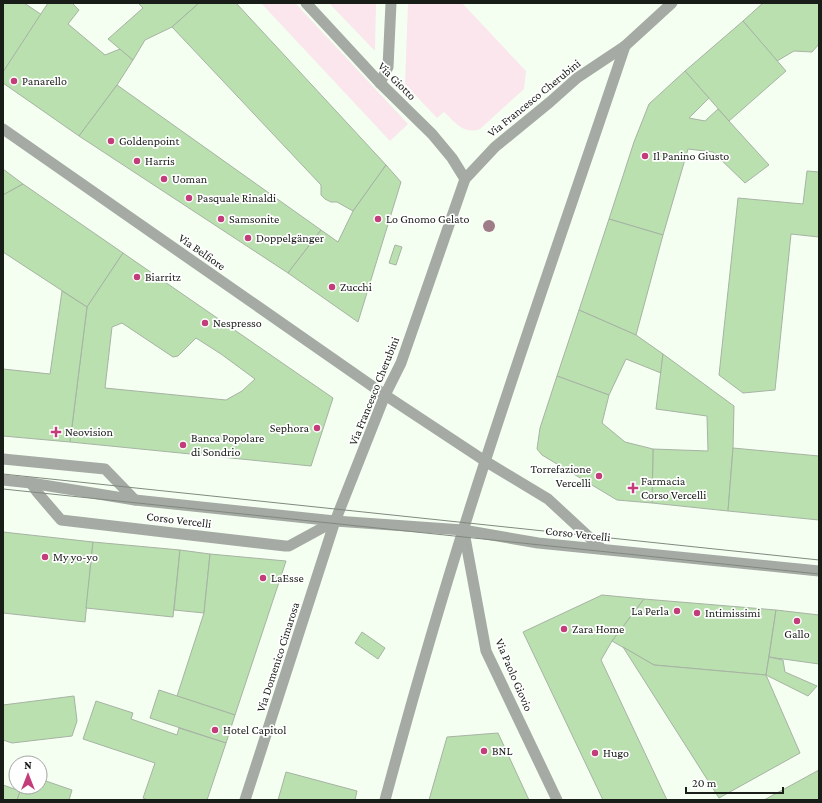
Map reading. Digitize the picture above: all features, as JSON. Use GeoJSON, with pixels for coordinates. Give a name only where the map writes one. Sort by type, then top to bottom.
{"type":"FeatureCollection","features":[{"type":"Feature","properties":{"kind":"street","name":"Via Giotto"},"geometry":{"type":"LineString","coordinates":[[306,3],[380,83],[432,134],[452,158],[465,180]]}},
{"type":"Feature","properties":{"kind":"street"},"geometry":{"type":"LineString","coordinates":[[380,83],[388,67],[392,3]]}},
{"type":"Feature","properties":{"kind":"street","name":"Via Francesco Cherubini"},"geometry":{"type":"LineString","coordinates":[[335,521],[385,396],[401,363],[465,180],[495,147],[577,78],[625,46],[672,3]]}},
{"type":"Feature","properties":{"kind":"street"},"geometry":{"type":"LineString","coordinates":[[385,800],[422,664],[463,530],[572,198],[625,46]]}},
{"type":"Feature","properties":{"kind":"street","name":"Via Belfiore"},"geometry":{"type":"LineString","coordinates":[[3,130],[385,396],[485,461],[548,499],[602,549]]}},
{"type":"Feature","properties":{"kind":"street","name":"Corso Vercelli"},"geometry":{"type":"LineString","coordinates":[[3,459],[105,470],[135,500]]}},
{"type":"Feature","properties":{"kind":"street","name":"Corso Vercelli"},"geometry":{"type":"LineString","coordinates":[[3,480],[31,483],[135,500],[335,521],[463,530],[538,543],[819,571]]}},
{"type":"Feature","properties":{"kind":"street","name":"Corso Vercelli"},"geometry":{"type":"LineString","coordinates":[[31,483],[61,520],[285,546],[289,546],[335,521]]}},
{"type":"Feature","properties":{"kind":"street","name":"Via Domenico Cimarosa"},"geometry":{"type":"LineString","coordinates":[[245,800],[335,521]]}},
{"type":"Feature","properties":{"kind":"street","name":"Via Paolo Giovio"},"geometry":{"type":"LineString","coordinates":[[463,530],[486,651],[557,800]]}},
{"type":"Feature","properties":{"kind":"shaded area"},"geometry":{"type":"Polygon","coordinates":[[[261,3],[295,3],[408,124],[390,141],[261,3]]]}},
{"type":"Feature","properties":{"kind":"shaded area"},"geometry":{"type":"Polygon","coordinates":[[[329,3],[376,3],[375,51],[329,3]]]}},
{"type":"Feature","properties":{"kind":"shaded area"},"geometry":{"type":"Polygon","coordinates":[[[408,3],[462,3],[526,71],[524,89],[480,129],[464,129],[444,112],[437,118],[405,84],[408,3]]]}},
{"type":"Feature","properties":{"kind":"building"},"geometry":{"type":"Polygon","coordinates":[[[3,3],[24,3],[42,15],[3,72],[3,3]]]}},
{"type":"Feature","properties":{"kind":"building"},"geometry":{"type":"Polygon","coordinates":[[[48,3],[72,3],[79,10],[68,24],[105,55],[120,49],[133,60],[117,85],[79,136],[3,83],[3,72],[48,3]]]}},
{"type":"Feature","properties":{"kind":"building"},"geometry":{"type":"Polygon","coordinates":[[[138,3],[199,3],[172,27],[145,40],[133,60],[108,39],[143,8],[138,3]]]}},
{"type":"Feature","properties":{"kind":"building"},"geometry":{"type":"Polygon","coordinates":[[[199,3],[236,3],[386,165],[353,211],[337,202],[331,202],[325,199],[321,195],[321,185],[172,27],[199,3]]]}},
{"type":"Feature","properties":{"kind":"building"},"geometry":{"type":"Polygon","coordinates":[[[763,3],[819,3],[819,44],[812,52],[794,51],[777,61],[743,21],[763,3]]]}},
{"type":"Feature","properties":{"kind":"building"},"geometry":{"type":"Polygon","coordinates":[[[743,21],[786,71],[729,121],[685,71],[743,21]]]}},
{"type":"Feature","properties":{"kind":"building"},"geometry":{"type":"Polygon","coordinates":[[[685,71],[709,98],[689,118],[705,121],[718,109],[769,165],[745,183],[713,152],[688,149],[663,235],[609,219],[634,142],[649,104],[685,71]]]}},
{"type":"Feature","properties":{"kind":"building"},"geometry":{"type":"Polygon","coordinates":[[[117,85],[321,230],[288,273],[79,136],[117,85]]]}},
{"type":"Feature","properties":{"kind":"building"},"geometry":{"type":"Polygon","coordinates":[[[386,165],[401,182],[358,322],[288,273],[321,230],[338,242],[353,211],[386,165]]]}},
{"type":"Feature","properties":{"kind":"building"},"geometry":{"type":"Polygon","coordinates":[[[3,169],[23,184],[3,195],[3,169]]]}},
{"type":"Feature","properties":{"kind":"building"},"geometry":{"type":"Polygon","coordinates":[[[807,171],[819,172],[819,237],[791,234],[775,390],[743,393],[719,375],[738,198],[803,204],[807,171]]]}},
{"type":"Feature","properties":{"kind":"building"},"geometry":{"type":"Polygon","coordinates":[[[23,184],[123,253],[87,307],[3,252],[3,195],[23,184]]]}},
{"type":"Feature","properties":{"kind":"building"},"geometry":{"type":"Polygon","coordinates":[[[609,219],[663,235],[636,335],[579,310],[609,219]]]}},
{"type":"Feature","properties":{"kind":"building"},"geometry":{"type":"Polygon","coordinates":[[[395,245],[402,247],[396,265],[389,263],[395,245]]]}},
{"type":"Feature","properties":{"kind":"building"},"geometry":{"type":"Polygon","coordinates":[[[123,253],[333,398],[311,466],[70,442],[87,307],[123,253]],[[122,323],[112,327],[105,388],[226,400],[242,391],[255,379],[196,338],[178,356],[173,357],[122,323]]]}},
{"type":"Feature","properties":{"kind":"building"},"geometry":{"type":"Polygon","coordinates":[[[62,291],[87,307],[70,442],[3,436],[3,369],[50,374],[62,291]]]}},
{"type":"Feature","properties":{"kind":"building"},"geometry":{"type":"Polygon","coordinates":[[[579,310],[636,335],[663,354],[661,373],[626,359],[609,395],[557,376],[579,310]]]}},
{"type":"Feature","properties":{"kind":"building"},"geometry":{"type":"Polygon","coordinates":[[[663,354],[734,406],[733,448],[728,511],[652,503],[653,449],[708,451],[707,416],[656,409],[663,354]]]}},
{"type":"Feature","properties":{"kind":"building"},"geometry":{"type":"Polygon","coordinates":[[[557,376],[609,395],[602,423],[625,442],[653,449],[652,503],[617,500],[542,455],[537,449],[540,428],[557,376]]]}},
{"type":"Feature","properties":{"kind":"building"},"geometry":{"type":"Polygon","coordinates":[[[733,448],[819,456],[819,520],[728,511],[733,448]]]}},
{"type":"Feature","properties":{"kind":"building"},"geometry":{"type":"Polygon","coordinates":[[[3,532],[93,542],[85,622],[3,613],[3,532]]]}},
{"type":"Feature","properties":{"kind":"building"},"geometry":{"type":"Polygon","coordinates":[[[93,542],[180,550],[173,617],[86,608],[93,542]]]}},
{"type":"Feature","properties":{"kind":"building"},"geometry":{"type":"Polygon","coordinates":[[[180,550],[210,554],[204,613],[174,610],[180,550]]]}},
{"type":"Feature","properties":{"kind":"building"},"geometry":{"type":"Polygon","coordinates":[[[210,554],[286,561],[235,715],[177,696],[204,613],[210,554]]]}},
{"type":"Feature","properties":{"kind":"building"},"geometry":{"type":"Polygon","coordinates":[[[602,595],[644,599],[612,641],[601,660],[667,800],[603,800],[523,632],[602,595]]]}},
{"type":"Feature","properties":{"kind":"building"},"geometry":{"type":"Polygon","coordinates":[[[644,599],[776,610],[766,675],[654,665],[612,641],[644,599]]]}},
{"type":"Feature","properties":{"kind":"building"},"geometry":{"type":"Polygon","coordinates":[[[776,610],[819,615],[819,664],[769,657],[776,610]]]}},
{"type":"Feature","properties":{"kind":"building"},"geometry":{"type":"Polygon","coordinates":[[[362,632],[385,648],[378,659],[355,643],[362,632]]]}},
{"type":"Feature","properties":{"kind":"building"},"geometry":{"type":"Polygon","coordinates":[[[623,647],[654,665],[766,675],[800,753],[719,798],[623,647]]]}},
{"type":"Feature","properties":{"kind":"building"},"geometry":{"type":"Polygon","coordinates":[[[769,657],[783,660],[785,672],[817,686],[808,696],[766,675],[769,657]]]}},
{"type":"Feature","properties":{"kind":"building"},"geometry":{"type":"Polygon","coordinates":[[[159,690],[235,715],[226,743],[150,718],[159,690]]]}},
{"type":"Feature","properties":{"kind":"building"},"geometry":{"type":"Polygon","coordinates":[[[74,696],[77,721],[72,736],[12,743],[3,740],[3,705],[74,696]]]}},
{"type":"Feature","properties":{"kind":"building"},"geometry":{"type":"Polygon","coordinates":[[[96,701],[133,713],[131,719],[177,735],[179,728],[226,743],[207,800],[148,800],[143,798],[155,763],[83,739],[96,701]]]}},
{"type":"Feature","properties":{"kind":"building"},"geometry":{"type":"Polygon","coordinates":[[[498,733],[529,800],[429,800],[447,737],[498,733]]]}},
{"type":"Feature","properties":{"kind":"building"},"geometry":{"type":"Polygon","coordinates":[[[819,770],[819,800],[764,800],[819,770]]]}},
{"type":"Feature","properties":{"kind":"building"},"geometry":{"type":"Polygon","coordinates":[[[286,772],[357,791],[355,800],[278,800],[286,772]]]}},
{"type":"Feature","properties":{"kind":"building"},"geometry":{"type":"Polygon","coordinates":[[[48,782],[72,790],[69,800],[17,800],[19,795],[48,795],[48,782]]]}},
{"type":"Feature","properties":{"kind":"building"},"geometry":{"type":"Polygon","coordinates":[[[3,785],[8,787],[8,795],[19,795],[17,800],[3,800],[3,785]]]}},
{"type":"Feature","properties":{"kind":"tram line"},"geometry":{"type":"LineString","coordinates":[[3,474],[819,560]]}},
{"type":"Feature","properties":{"kind":"tram line"},"geometry":{"type":"LineString","coordinates":[[3,489],[819,574]]}},
{"type":"Feature","properties":{"kind":"place","name":"Panarello"},"geometry":{"type":"Point","coordinates":[14,81]}},
{"type":"Feature","properties":{"kind":"place","name":"Goldenpoint"},"geometry":{"type":"Point","coordinates":[111,141]}},
{"type":"Feature","properties":{"kind":"place","name":"Il Panino Giusto"},"geometry":{"type":"Point","coordinates":[645,156]}},
{"type":"Feature","properties":{"kind":"place","name":"Harris"},"geometry":{"type":"Point","coordinates":[137,161]}},
{"type":"Feature","properties":{"kind":"place","name":"Uoman"},"geometry":{"type":"Point","coordinates":[164,179]}},
{"type":"Feature","properties":{"kind":"place","name":"Pasquale Rinaldi"},"geometry":{"type":"Point","coordinates":[189,198]}},
{"type":"Feature","properties":{"kind":"place","name":"Samsonite"},"geometry":{"type":"Point","coordinates":[221,219]}},
{"type":"Feature","properties":{"kind":"place","name":"Lo Gnomo Gelato"},"geometry":{"type":"Point","coordinates":[378,219]}},
{"type":"Feature","properties":{"kind":"place","name":"Doppelgänger"},"geometry":{"type":"Point","coordinates":[248,238]}},
{"type":"Feature","properties":{"kind":"place","name":"Biarritz"},"geometry":{"type":"Point","coordinates":[137,277]}},
{"type":"Feature","properties":{"kind":"place","name":"Zucchi"},"geometry":{"type":"Point","coordinates":[332,287]}},
{"type":"Feature","properties":{"kind":"place","name":"Nespresso"},"geometry":{"type":"Point","coordinates":[205,323]}},
{"type":"Feature","properties":{"kind":"place","name":"Sephora"},"geometry":{"type":"Point","coordinates":[317,428]}},
{"type":"Feature","properties":{"kind":"place","name":"Neovision"},"geometry":{"type":"Point","coordinates":[56,432]}},
{"type":"Feature","properties":{"kind":"place","name":"Banca Popolare di Sondrio"},"geometry":{"type":"Point","coordinates":[183,445]}},
{"type":"Feature","properties":{"kind":"place","name":"Torrefazione Vercelli"},"geometry":{"type":"Point","coordinates":[599,476]}},
{"type":"Feature","properties":{"kind":"place","name":"Farmacia Corso Vercelli"},"geometry":{"type":"Point","coordinates":[633,488]}},
{"type":"Feature","properties":{"kind":"place","name":"My yo-yo"},"geometry":{"type":"Point","coordinates":[45,557]}},
{"type":"Feature","properties":{"kind":"place","name":"LaEsse"},"geometry":{"type":"Point","coordinates":[263,578]}},
{"type":"Feature","properties":{"kind":"place","name":"La Perla"},"geometry":{"type":"Point","coordinates":[677,611]}},
{"type":"Feature","properties":{"kind":"place","name":"Intimissimi"},"geometry":{"type":"Point","coordinates":[697,613]}},
{"type":"Feature","properties":{"kind":"place","name":"Gallo"},"geometry":{"type":"Point","coordinates":[797,621]}},
{"type":"Feature","properties":{"kind":"place","name":"Zara Home"},"geometry":{"type":"Point","coordinates":[564,629]}},
{"type":"Feature","properties":{"kind":"place","name":"Hotel Capitol"},"geometry":{"type":"Point","coordinates":[215,730]}},
{"type":"Feature","properties":{"kind":"place","name":"BNL"},"geometry":{"type":"Point","coordinates":[484,751]}},
{"type":"Feature","properties":{"kind":"place","name":"Hugo"},"geometry":{"type":"Point","coordinates":[595,753]}}]}
